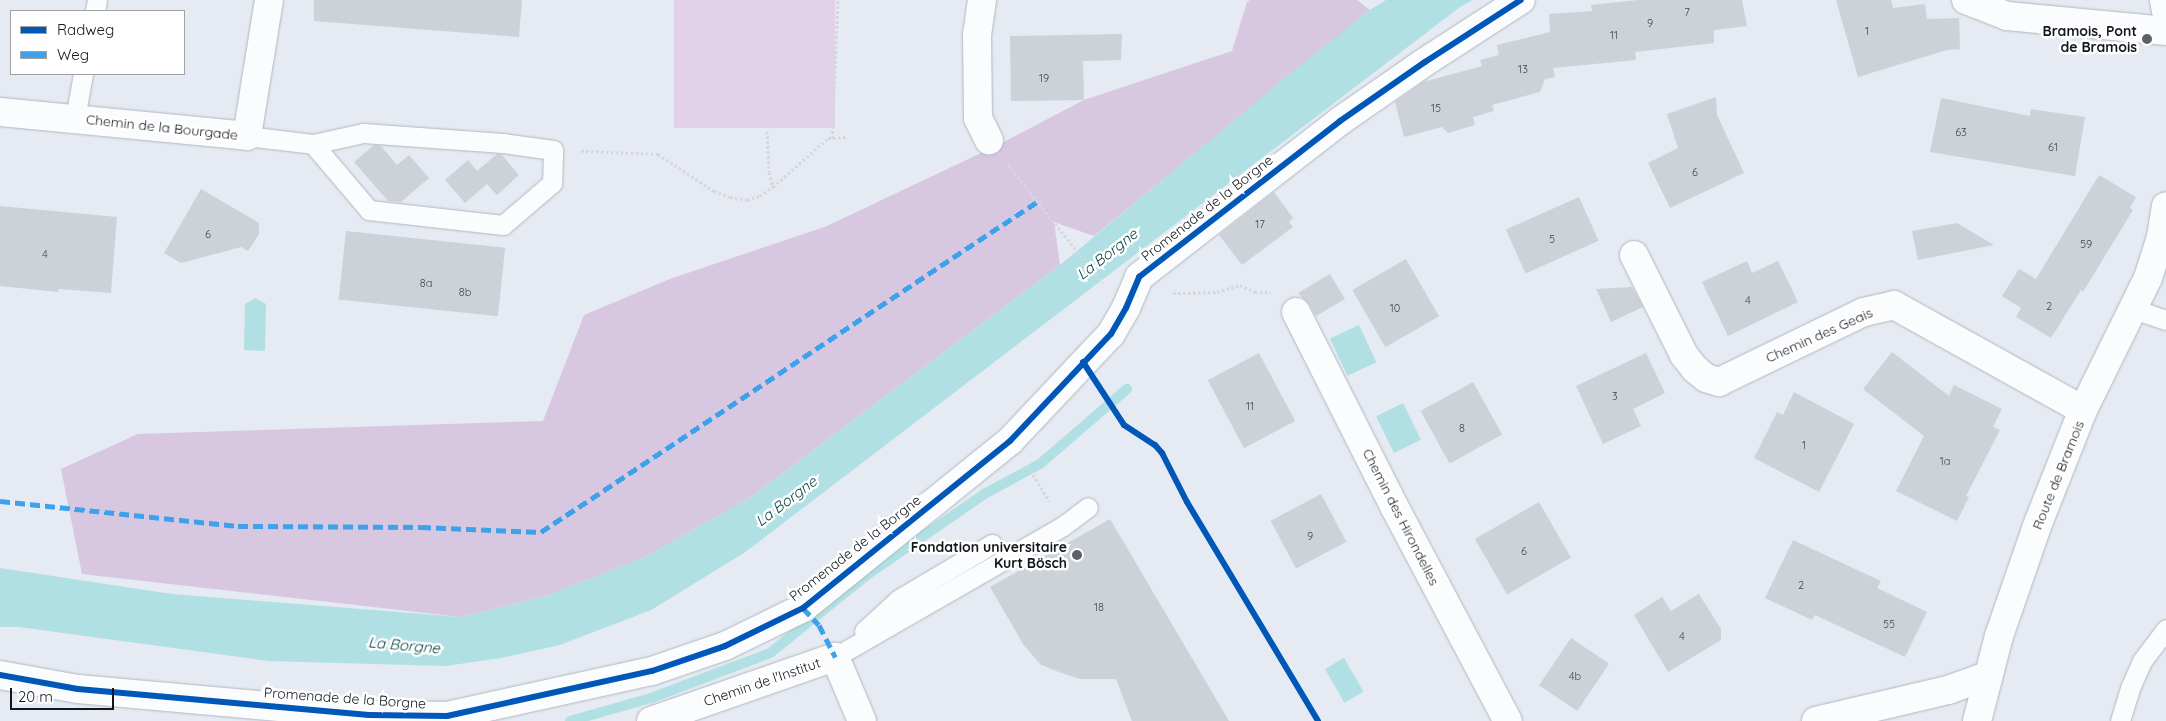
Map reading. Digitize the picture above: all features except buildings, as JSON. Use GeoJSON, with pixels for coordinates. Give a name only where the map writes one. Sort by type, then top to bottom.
{"type":"FeatureCollection","features":[{"type":"Feature","properties":{"kind":"street","name":"Chemin de la Bourgade"},"geometry":{"type":"LineString","coordinates":[[0,112],[247,136],[268,0]]}},
{"type":"Feature","properties":{"kind":"street"},"geometry":{"type":"LineString","coordinates":[[982,0],[978,34],[978,118],[989,141]]}},
{"type":"Feature","properties":{"kind":"street","name":"Promenade de la Borgne"},"geometry":{"type":"LineString","coordinates":[[0,674],[78,689],[369,715],[447,716],[652,671],[725,646],[803,608],[1010,441],[1111,334],[1117,298],[1138,277],[1340,121],[1425,62],[1521,0]]}},
{"type":"Feature","properties":{"kind":"street"},"geometry":{"type":"LineString","coordinates":[[1966,0],[2007,16],[2166,32]]}},
{"type":"Feature","properties":{"kind":"street"},"geometry":{"type":"LineString","coordinates":[[2164,0],[2166,11]]}},
{"type":"Feature","properties":{"kind":"street","name":"Route de Bramois"},"geometry":{"type":"LineString","coordinates":[[1977,721],[1987,676],[1999,636],[2037,526],[2083,410],[2148,278],[2163,237],[2166,206]]}},
{"type":"Feature","properties":{"kind":"street","name":"Chemin des Geais"},"geometry":{"type":"LineString","coordinates":[[1634,255],[1684,355],[1695,369],[1706,378],[1719,382],[1864,312],[1894,305],[2083,410]]}},
{"type":"Feature","properties":{"kind":"street","name":"Chemin des Hirondelles"},"geometry":{"type":"LineString","coordinates":[[1296,312],[1395,508],[1508,721]]}},
{"type":"Feature","properties":{"kind":"street","name":"Chemin de l'Institut"},"geometry":{"type":"LineString","coordinates":[[651,721],[835,657],[862,721]]}},
{"type":"Feature","properties":{"kind":"street"},"geometry":{"type":"LineString","coordinates":[[1816,721],[1948,690],[1987,676]]}},
{"type":"Feature","properties":{"kind":"lane"},"geometry":{"type":"LineString","coordinates":[[75,118],[83,75]]}},
{"type":"Feature","properties":{"kind":"lane"},"geometry":{"type":"LineString","coordinates":[[247,136],[313,144],[363,133],[503,143],[553,150],[552,183],[503,225],[369,210],[313,144]]}},
{"type":"Feature","properties":{"kind":"lane"},"geometry":{"type":"LineString","coordinates":[[2134,309],[2166,320]]}},
{"type":"Feature","properties":{"kind":"lane"},"geometry":{"type":"LineString","coordinates":[[835,657],[1063,526],[1088,506]]}},
{"type":"Feature","properties":{"kind":"lane"},"geometry":{"type":"LineString","coordinates":[[835,657],[899,599],[992,544]]}},
{"type":"Feature","properties":{"kind":"lane"},"geometry":{"type":"LineString","coordinates":[[2120,721],[2130,688],[2142,661],[2166,629]]}},
{"type":"Feature","properties":{"kind":"path"},"geometry":{"type":"LineString","coordinates":[[832,138],[838,0]]}},
{"type":"Feature","properties":{"kind":"path"},"geometry":{"type":"LineString","coordinates":[[767,131],[769,172],[773,187]]}},
{"type":"Feature","properties":{"kind":"path"},"geometry":{"type":"LineString","coordinates":[[553,150],[658,154],[703,184],[730,197],[747,200],[760,196],[773,187],[828,138],[847,137]]}},
{"type":"Feature","properties":{"kind":"path"},"geometry":{"type":"LineString","coordinates":[[989,141],[1117,298],[1165,293],[1217,292],[1240,285],[1255,292],[1271,291],[1296,312]]}},
{"type":"Feature","properties":{"kind":"shaded area"},"geometry":{"type":"Polygon","coordinates":[[[674,0],[835,0],[835,128],[674,128],[674,0]]]}},
{"type":"Feature","properties":{"kind":"shaded area"},"geometry":{"type":"Polygon","coordinates":[[[1250,0],[1357,0],[1370,10],[1094,236],[1054,222],[1060,265],[751,497],[645,557],[546,596],[461,617],[82,574],[61,469],[138,434],[543,421],[584,315],[670,279],[827,226],[1000,144],[1084,100],[1232,51],[1247,2],[1250,0]]]}},
{"type":"Feature","properties":{"kind":"water","name":"La Borgne"},"geometry":{"type":"Polygon","coordinates":[[[1386,0],[1473,0],[1460,7],[744,553],[651,610],[560,645],[501,658],[446,666],[268,661],[19,627],[0,627],[0,568],[172,594],[461,617],[546,596],[645,557],[751,497],[1060,265],[1297,68],[1370,10],[1386,0]]]}},
{"type":"Feature","properties":{"kind":"water"},"geometry":{"type":"Polygon","coordinates":[[[255,298],[266,304],[265,351],[244,350],[245,304],[255,298]]]}},
{"type":"Feature","properties":{"kind":"water"},"geometry":{"type":"Polygon","coordinates":[[[1359,325],[1376,362],[1347,376],[1330,339],[1359,325]]]}},
{"type":"Feature","properties":{"kind":"water"},"geometry":{"type":"Polygon","coordinates":[[[1403,403],[1421,440],[1394,453],[1376,416],[1403,403]]]}},
{"type":"Feature","properties":{"kind":"water"},"geometry":{"type":"Polygon","coordinates":[[[1344,658],[1364,692],[1344,703],[1325,669],[1344,658]]]}},
{"type":"Feature","properties":{"kind":"waterway"},"geometry":{"type":"LineString","coordinates":[[570,721],[651,698],[770,653],[867,575],[986,493],[1040,464],[1127,389]]}},
{"type":"Feature","properties":{"kind":"marked path"},"geometry":{"type":"LineString","coordinates":[[0,501],[238,526],[421,527],[541,532],[1038,201]]}},
{"type":"Feature","properties":{"kind":"marked path"},"geometry":{"type":"LineString","coordinates":[[803,608],[819,625],[835,657]]}},
{"type":"Feature","properties":{"kind":"cycle path"},"geometry":{"type":"LineString","coordinates":[[0,675],[78,689],[369,715],[447,716],[652,671],[725,646],[803,608],[1010,441],[1111,334],[1126,308],[1139,277],[1340,121],[1425,62],[1521,0]]}},
{"type":"Feature","properties":{"kind":"cycle path"},"geometry":{"type":"LineString","coordinates":[[1083,362],[1124,425],[1155,445],[1162,453],[1187,502],[1318,721]]}},
{"type":"Feature","properties":{"kind":"place","name":"Bramois, Pont de Bramois"},"geometry":{"type":"Point","coordinates":[2147,39]}},
{"type":"Feature","properties":{"kind":"place","name":"Fondation universitaire Kurt Bösch"},"geometry":{"type":"Point","coordinates":[1077,555]}}]}
